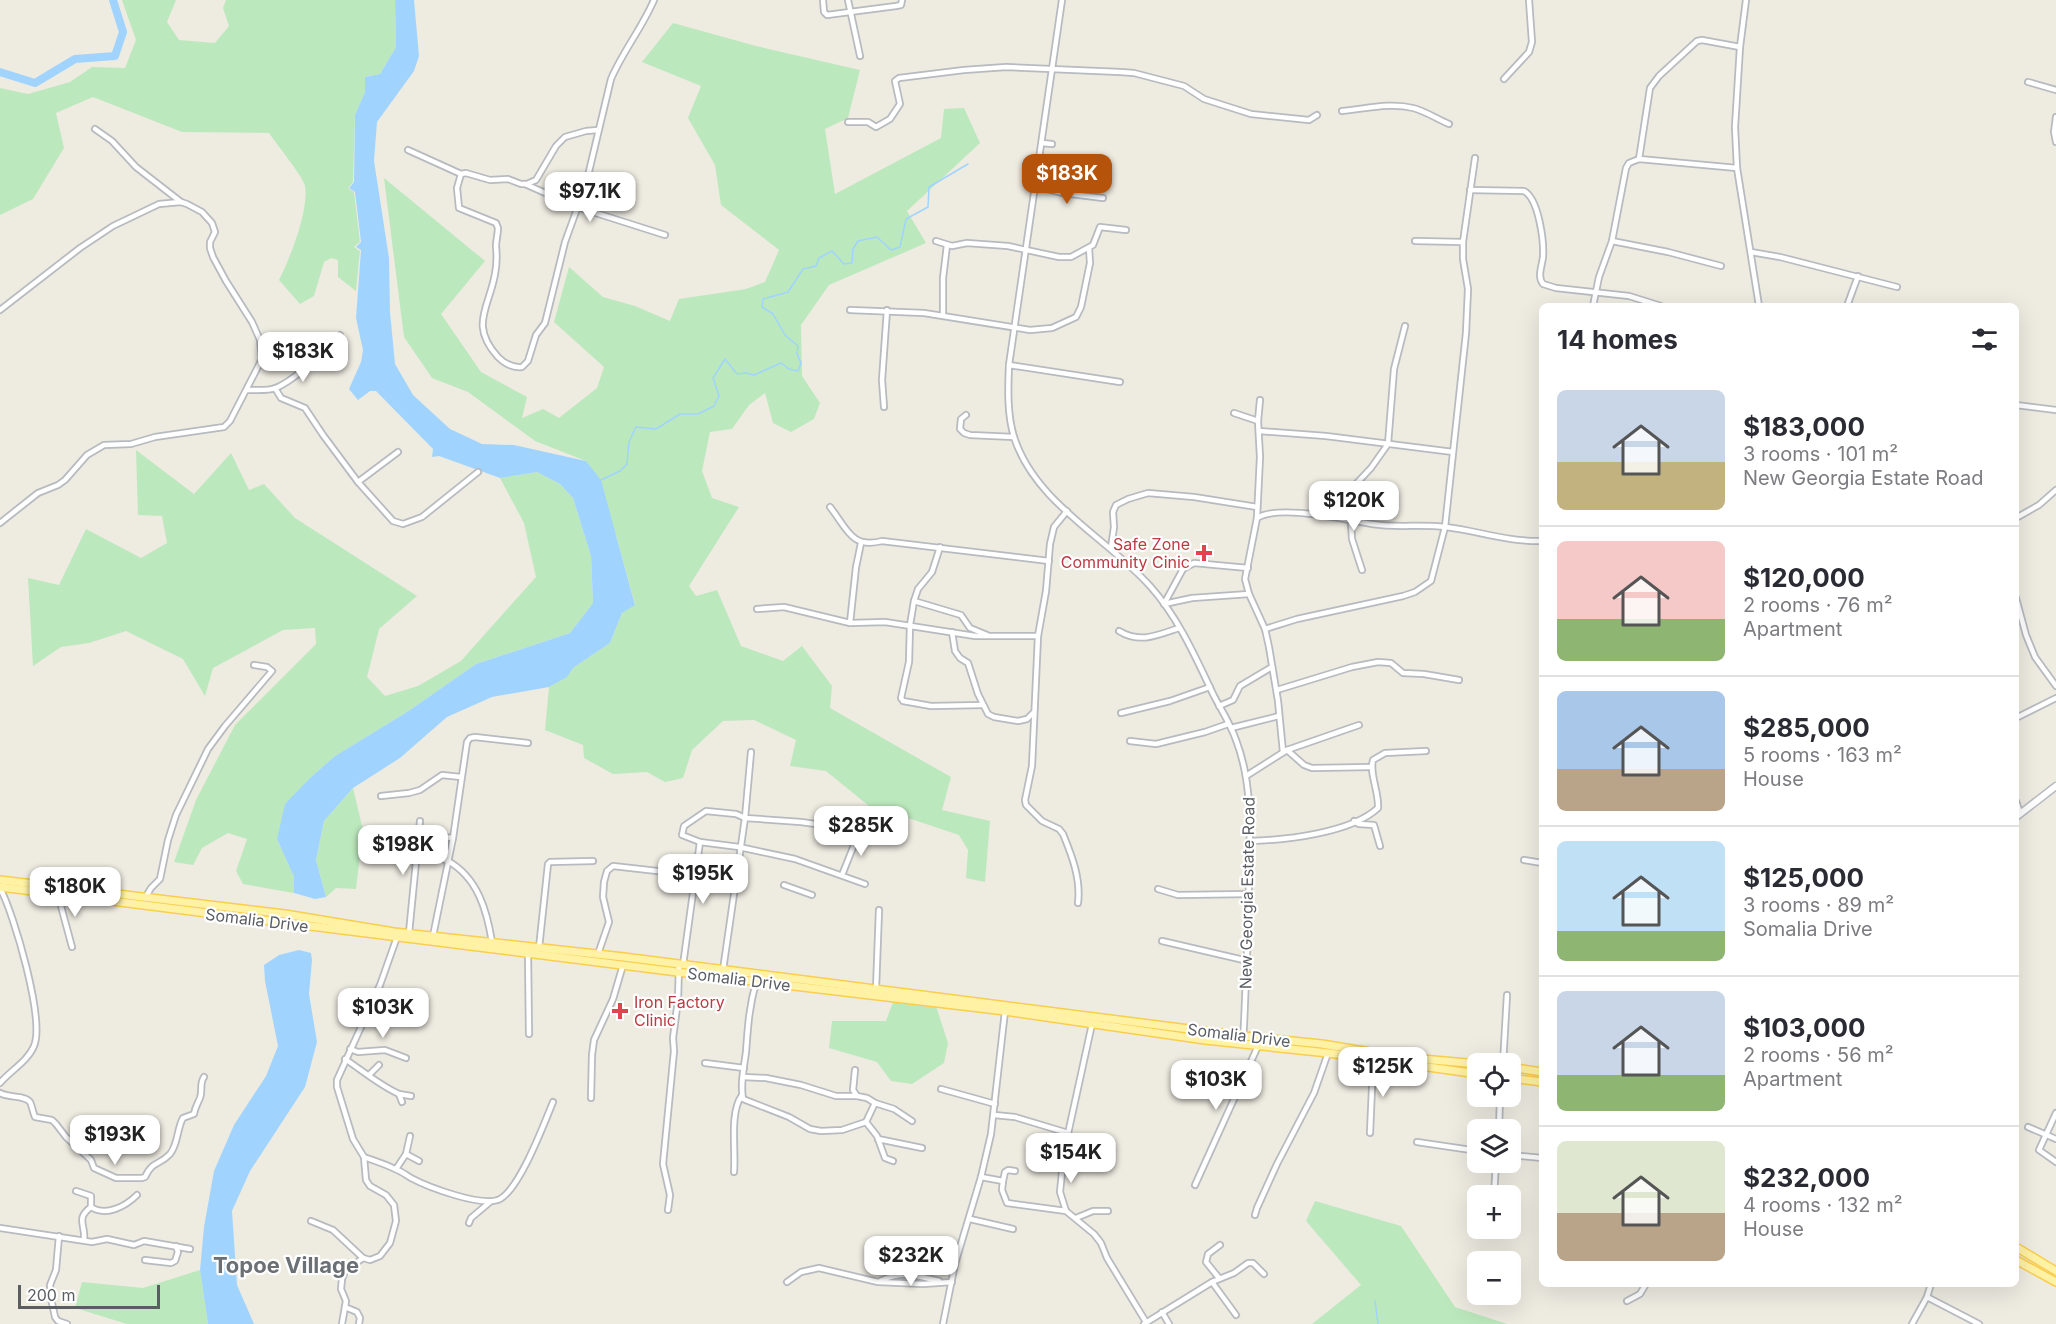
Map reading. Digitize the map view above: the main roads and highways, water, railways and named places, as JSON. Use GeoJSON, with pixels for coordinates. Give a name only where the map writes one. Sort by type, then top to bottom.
{"type":"FeatureCollection","features":[{"type":"Feature","properties":{"kind":"main road","name":"Somalia Drive"},"geometry":{"type":"LineString","coordinates":[[0,880],[285,914],[433,936],[598,954],[756,982],[1005,1011],[1205,1040],[1244,1039],[1258,1046],[1328,1053],[1467,1073]]}},
{"type":"Feature","properties":{"kind":"main road","name":"Somalia Drive"},"geometry":{"type":"LineString","coordinates":[[0,887],[623,965],[723,970],[1244,1039],[1322,1044],[1400,1056],[1467,1063]]}},
{"type":"Feature","properties":{"kind":"main road"},"geometry":{"type":"LineString","coordinates":[[1521,1069],[1539,1072]]}},
{"type":"Feature","properties":{"kind":"main road"},"geometry":{"type":"LineString","coordinates":[[1521,1079],[1539,1082]]}},
{"type":"Feature","properties":{"kind":"main road"},"geometry":{"type":"LineString","coordinates":[[2019,1249],[2056,1271]]}},
{"type":"Feature","properties":{"kind":"main road"},"geometry":{"type":"LineString","coordinates":[[2019,1262],[2056,1282]]}},
{"type":"Feature","properties":{"kind":"water"},"geometry":{"type":"Polygon","coordinates":[[[395,0],[414,0],[419,56],[414,71],[377,122],[374,161],[389,258],[390,312],[395,364],[413,395],[450,429],[482,444],[514,445],[586,461],[601,480],[635,605],[622,613],[610,643],[573,668],[567,677],[549,687],[492,697],[447,717],[400,758],[353,788],[324,821],[316,860],[326,897],[315,899],[294,893],[294,877],[277,839],[285,804],[335,756],[407,712],[476,664],[570,633],[593,603],[591,556],[573,498],[560,484],[537,472],[500,478],[439,456],[432,457],[433,449],[376,391],[370,391],[358,400],[349,389],[361,362],[363,350],[356,318],[361,250],[356,247],[361,242],[355,192],[349,188],[354,182],[355,115],[365,92],[365,77],[380,74],[396,47],[395,0]]]}},
{"type":"Feature","properties":{"kind":"water"},"geometry":{"type":"Polygon","coordinates":[[[299,950],[311,953],[309,994],[317,1042],[305,1087],[250,1171],[232,1211],[237,1285],[254,1324],[208,1324],[200,1270],[204,1227],[214,1171],[234,1125],[266,1076],[278,1046],[264,965],[279,955],[299,950]]]}},
{"type":"Feature","properties":{"kind":"waterway"},"geometry":{"type":"LineString","coordinates":[[0,72],[35,83],[75,59],[115,56],[123,32],[113,0]]}},
{"type":"Feature","properties":{"kind":"waterway"},"geometry":{"type":"LineString","coordinates":[[601,480],[620,471],[627,464],[629,442],[636,427],[656,429],[680,414],[698,414],[714,406],[719,396],[713,378],[725,359],[737,374],[754,375],[781,363],[789,369],[798,371],[801,363],[797,354],[798,346],[785,335],[773,314],[762,307],[763,299],[788,292],[803,269],[816,266],[819,258],[832,251],[844,264],[852,263],[853,249],[858,241],[877,237],[891,250],[900,247],[906,219],[928,207],[929,187],[968,164]]}},
{"type":"Feature","properties":{"kind":"waterway"},"geometry":{"type":"LineString","coordinates":[[1375,1301],[1378,1324]]}},
{"type":"Feature","properties":{"kind":"place","name":"Safe Zone Community Cinic"},"geometry":{"type":"Point","coordinates":[1204,553]}},
{"type":"Feature","properties":{"kind":"place","name":"Iron Factory Clinic"},"geometry":{"type":"Point","coordinates":[620,1011]}},
{"type":"Feature","properties":{"kind":"district","name":"Topoe Village"},"geometry":{"type":"Point","coordinates":[286,1265]}}]}
